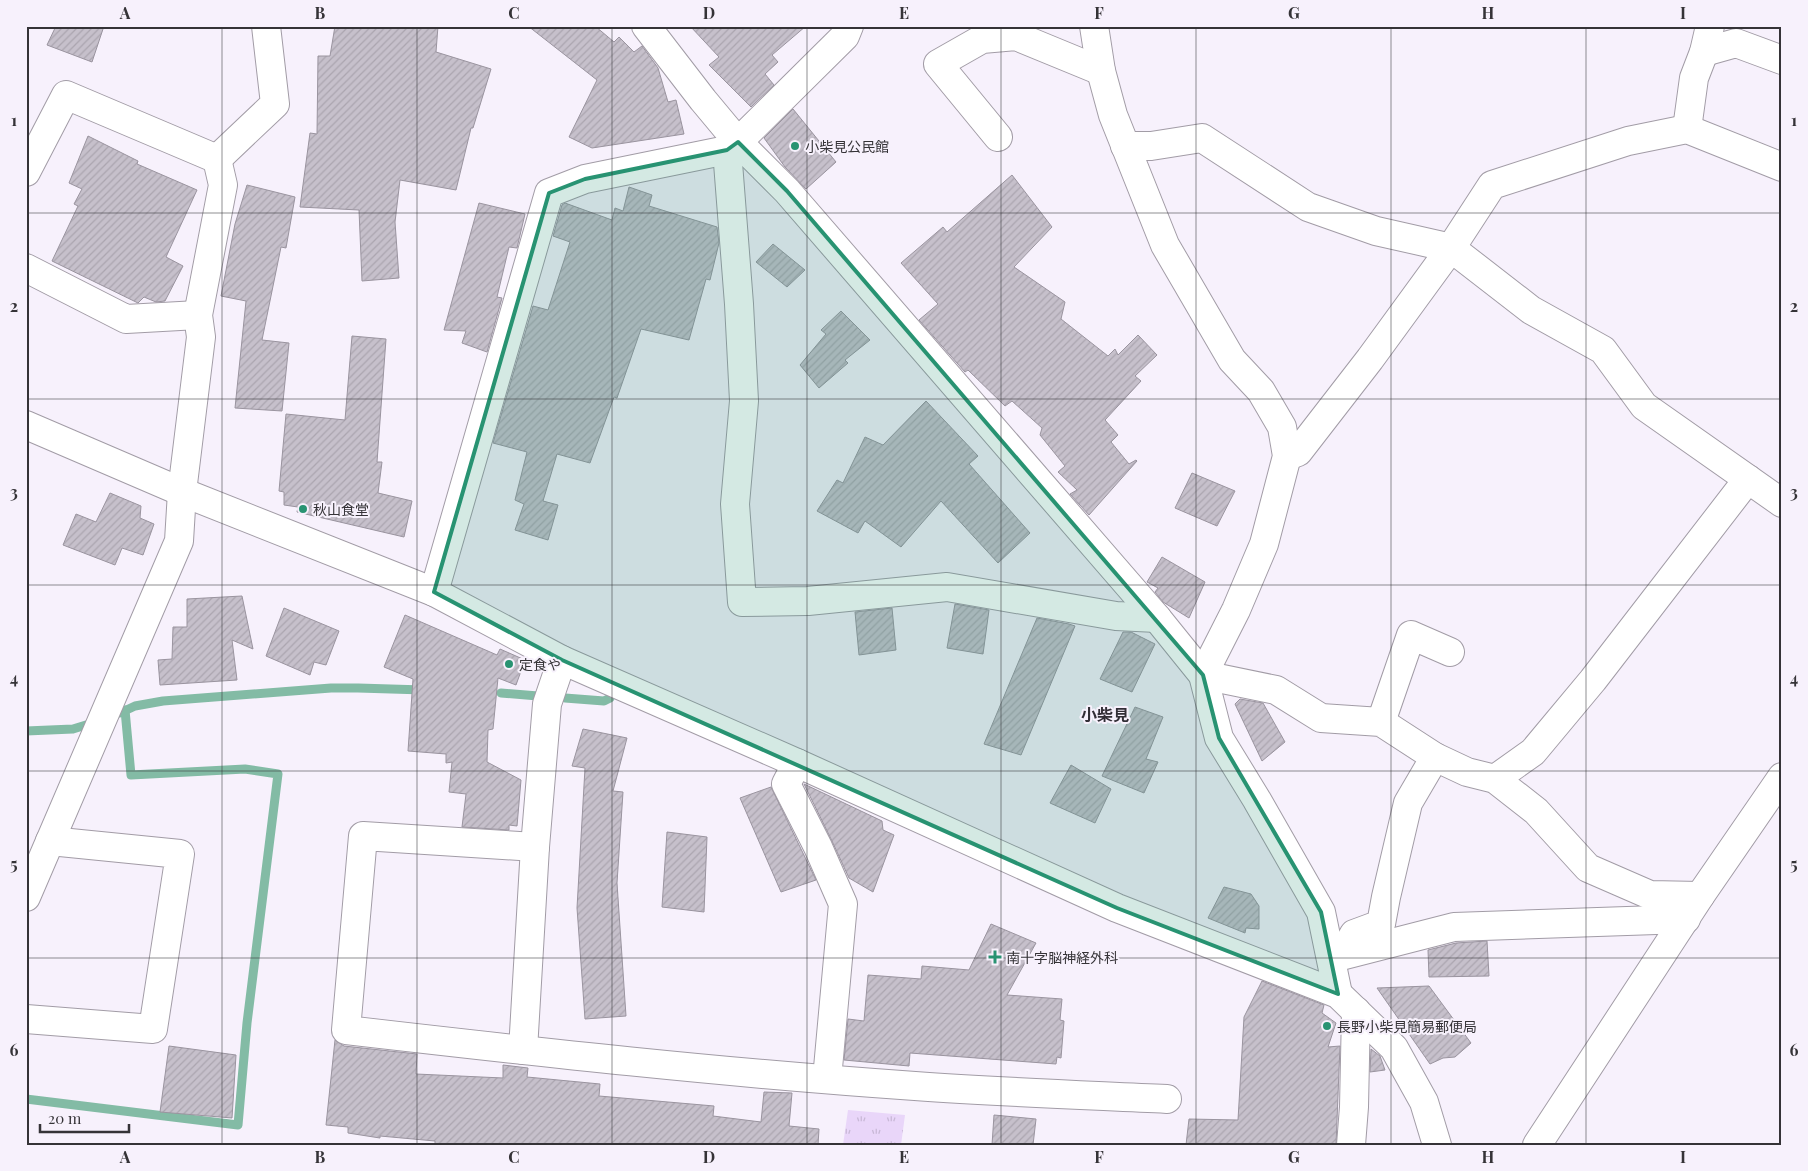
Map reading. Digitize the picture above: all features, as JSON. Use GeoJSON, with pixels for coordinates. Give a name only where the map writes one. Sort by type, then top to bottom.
{"type":"FeatureCollection","features":[{"type":"Feature","properties":{"kind":"street"},"geometry":{"type":"LineString","coordinates":[[216,159],[275,104],[266,26]]}},
{"type":"Feature","properties":{"kind":"street"},"geometry":{"type":"LineString","coordinates":[[646,26],[703,100],[733,146],[787,191],[1156,618],[1203,675],[1219,738],[1321,912],[1342,983],[1354,1106],[1351,1145]]}},
{"type":"Feature","properties":{"kind":"street"},"geometry":{"type":"LineString","coordinates":[[434,592],[548,193],[585,179],[733,146],[845,36],[849,26]]}},
{"type":"Feature","properties":{"kind":"street"},"geometry":{"type":"LineString","coordinates":[[1094,26],[1101,71],[1113,116],[1165,245],[1232,360],[1261,391],[1282,427],[1287,456],[1264,544],[1236,610],[1203,675]]}},
{"type":"Feature","properties":{"kind":"street"},"geometry":{"type":"LineString","coordinates":[[998,137],[938,64],[982,39],[1016,36],[1101,71]]}},
{"type":"Feature","properties":{"kind":"street"},"geometry":{"type":"LineString","coordinates":[[1687,128],[1694,78],[1707,39],[1736,43],[1782,60]]}},
{"type":"Feature","properties":{"kind":"street"},"geometry":{"type":"LineString","coordinates":[[26,172],[66,95],[216,159]]}},
{"type":"Feature","properties":{"kind":"street"},"geometry":{"type":"LineString","coordinates":[[1287,456],[1298,452],[1370,359],[1451,248],[1492,184],[1628,141],[1687,128],[1782,167]]}},
{"type":"Feature","properties":{"kind":"street"},"geometry":{"type":"LineString","coordinates":[[1125,146],[1151,146],[1202,138],[1308,207],[1376,231],[1451,248],[1531,310],[1603,350],[1644,406],[1782,503]]}},
{"type":"Feature","properties":{"kind":"street"},"geometry":{"type":"LineString","coordinates":[[733,146],[744,401],[735,504],[742,602],[808,601],[947,586],[1116,616],[1156,618]]}},
{"type":"Feature","properties":{"kind":"street"},"geometry":{"type":"LineString","coordinates":[[26,897],[179,541],[182,492],[201,337],[198,315],[223,184],[216,159]]}},
{"type":"Feature","properties":{"kind":"street"},"geometry":{"type":"LineString","coordinates":[[26,268],[126,319],[198,315]]}},
{"type":"Feature","properties":{"kind":"street"},"geometry":{"type":"LineString","coordinates":[[26,426],[182,492],[434,592],[562,660],[798,763],[1117,908],[1342,983],[1394,1048],[1424,1102],[1437,1145]]}},
{"type":"Feature","properties":{"kind":"street"},"geometry":{"type":"LineString","coordinates":[[1495,780],[1533,752],[1748,479]]}},
{"type":"Feature","properties":{"kind":"street"},"geometry":{"type":"LineString","coordinates":[[1381,722],[1411,635],[1450,652]]}},
{"type":"Feature","properties":{"kind":"street"},"geometry":{"type":"LineString","coordinates":[[523,1050],[535,847],[547,704],[562,660]]}},
{"type":"Feature","properties":{"kind":"street"},"geometry":{"type":"LineString","coordinates":[[1203,675],[1276,690],[1321,718],[1381,722],[1435,757],[1467,772],[1495,780],[1536,810],[1588,868],[1650,895],[1700,896]]}},
{"type":"Feature","properties":{"kind":"street"},"geometry":{"type":"LineString","coordinates":[[1342,983],[1354,934],[1382,924],[1386,897],[1408,803],[1435,757]]}},
{"type":"Feature","properties":{"kind":"street"},"geometry":{"type":"LineString","coordinates":[[798,763],[786,784],[818,847],[843,904],[827,1079]]}},
{"type":"Feature","properties":{"kind":"street"},"geometry":{"type":"LineString","coordinates":[[1537,1145],[1700,896],[1782,777]]}},
{"type":"Feature","properties":{"kind":"street"},"geometry":{"type":"LineString","coordinates":[[535,847],[363,836],[346,1030],[523,1050],[827,1079],[916,1086],[1168,1099]]}},
{"type":"Feature","properties":{"kind":"street"},"geometry":{"type":"LineString","coordinates":[[26,1019],[153,1029],[180,854],[50,841]]}},
{"type":"Feature","properties":{"kind":"street"},"geometry":{"type":"LineString","coordinates":[[1342,983],[1454,927],[1686,919]]}},
{"type":"Feature","properties":{"kind":"highlighted area"},"geometry":{"type":"Polygon","coordinates":[[[738,142],[787,191],[1203,675],[1219,738],[1321,912],[1338,994],[1117,908],[562,660],[434,592],[549,193],[585,179],[727,150],[738,142]]]}},
{"type":"Feature","properties":{"kind":"green space"},"geometry":{"type":"Polygon","coordinates":[[[848,1110],[905,1115],[901,1145],[843,1145],[848,1110]]]}},
{"type":"Feature","properties":{"kind":"building"},"geometry":{"type":"Polygon","coordinates":[[[56,26],[104,26],[92,62],[47,45],[56,26]]]}},
{"type":"Feature","properties":{"kind":"building"},"geometry":{"type":"Polygon","coordinates":[[[335,26],[438,26],[436,52],[491,69],[473,128],[471,128],[456,190],[400,180],[395,222],[399,278],[362,281],[359,210],[300,207],[310,133],[317,134],[318,56],[330,56],[335,26]]]}},
{"type":"Feature","properties":{"kind":"building"},"geometry":{"type":"Polygon","coordinates":[[[528,26],[595,26],[614,42],[619,37],[634,52],[642,46],[658,68],[668,102],[676,100],[684,134],[592,148],[569,137],[597,80],[528,26]]]}},
{"type":"Feature","properties":{"kind":"building"},"geometry":{"type":"Polygon","coordinates":[[[690,26],[806,26],[772,55],[778,62],[765,74],[774,85],[751,107],[709,65],[719,57],[690,26]]]}},
{"type":"Feature","properties":{"kind":"building"},"geometry":{"type":"Polygon","coordinates":[[[793,109],[836,162],[806,189],[785,167],[764,138],[793,109]]]}},
{"type":"Feature","properties":{"kind":"building"},"geometry":{"type":"Polygon","coordinates":[[[88,136],[138,161],[137,164],[197,190],[166,257],[183,266],[165,301],[156,302],[144,297],[138,303],[52,261],[78,206],[74,204],[82,189],[69,183],[88,136]]]}},
{"type":"Feature","properties":{"kind":"building"},"geometry":{"type":"Polygon","coordinates":[[[1012,175],[1052,227],[1014,267],[1065,302],[1061,319],[1108,356],[1115,349],[1118,355],[1138,335],[1157,355],[1135,376],[1141,381],[1105,420],[1118,435],[1111,442],[1129,464],[1137,461],[1089,515],[1070,494],[1077,490],[1058,472],[1065,466],[1040,435],[1042,428],[1012,401],[1005,406],[968,370],[965,372],[919,320],[938,304],[901,263],[943,227],[947,232],[1012,175]]]}},
{"type":"Feature","properties":{"kind":"building"},"geometry":{"type":"Polygon","coordinates":[[[247,185],[295,197],[286,248],[281,247],[262,340],[289,343],[282,411],[235,408],[246,301],[221,296],[235,224],[247,185]]]}},
{"type":"Feature","properties":{"kind":"building"},"geometry":{"type":"Polygon","coordinates":[[[629,187],[652,195],[649,206],[717,227],[719,243],[710,280],[706,279],[689,340],[641,329],[617,398],[614,397],[590,463],[557,454],[543,501],[558,505],[548,540],[515,530],[524,504],[515,500],[527,452],[493,443],[533,306],[548,310],[570,242],[553,236],[562,205],[565,203],[612,220],[615,208],[623,211],[629,187]]]}},
{"type":"Feature","properties":{"kind":"building"},"geometry":{"type":"Polygon","coordinates":[[[479,203],[525,214],[517,248],[509,247],[497,297],[502,298],[487,352],[462,343],[466,331],[444,330],[479,203]]]}},
{"type":"Feature","properties":{"kind":"building"},"geometry":{"type":"Polygon","coordinates":[[[773,244],[805,270],[787,287],[756,262],[773,244]]]}},
{"type":"Feature","properties":{"kind":"building"},"geometry":{"type":"Polygon","coordinates":[[[841,311],[870,340],[845,360],[848,363],[819,388],[800,365],[826,334],[821,330],[841,311]]]}},
{"type":"Feature","properties":{"kind":"building"},"geometry":{"type":"Polygon","coordinates":[[[352,336],[386,339],[377,462],[382,462],[378,493],[412,501],[404,537],[297,512],[298,507],[284,505],[284,492],[279,491],[286,414],[345,420],[352,336]]]}},
{"type":"Feature","properties":{"kind":"building"},"geometry":{"type":"Polygon","coordinates":[[[926,401],[978,456],[969,464],[1030,533],[998,563],[941,501],[901,547],[865,521],[858,533],[817,511],[837,480],[843,483],[865,437],[883,445],[926,401]]]}},
{"type":"Feature","properties":{"kind":"building"},"geometry":{"type":"Polygon","coordinates":[[[1192,473],[1235,491],[1217,526],[1175,508],[1192,473]]]}},
{"type":"Feature","properties":{"kind":"building"},"geometry":{"type":"Polygon","coordinates":[[[110,493],[141,506],[140,518],[154,524],[143,555],[122,548],[115,565],[63,545],[76,514],[96,522],[110,493]]]}},
{"type":"Feature","properties":{"kind":"building"},"geometry":{"type":"Polygon","coordinates":[[[1162,557],[1205,582],[1189,618],[1163,602],[1155,592],[1158,588],[1147,582],[1162,557]]]}},
{"type":"Feature","properties":{"kind":"building"},"geometry":{"type":"Polygon","coordinates":[[[242,596],[253,649],[232,640],[237,680],[160,685],[158,660],[172,659],[173,627],[187,627],[187,599],[242,596]]]}},
{"type":"Feature","properties":{"kind":"building"},"geometry":{"type":"Polygon","coordinates":[[[955,604],[989,610],[983,654],[947,648],[955,604]]]}},
{"type":"Feature","properties":{"kind":"building"},"geometry":{"type":"Polygon","coordinates":[[[284,608],[339,631],[326,665],[314,662],[310,675],[266,656],[284,608]]]}},
{"type":"Feature","properties":{"kind":"building"},"geometry":{"type":"Polygon","coordinates":[[[892,608],[896,650],[859,655],[855,612],[892,608]]]}},
{"type":"Feature","properties":{"kind":"building"},"geometry":{"type":"Polygon","coordinates":[[[405,615],[497,655],[500,649],[525,660],[516,685],[498,678],[493,729],[488,730],[487,762],[521,780],[517,826],[509,825],[509,830],[462,827],[466,794],[449,792],[452,762],[446,763],[446,754],[408,751],[413,679],[384,667],[405,615]]]}},
{"type":"Feature","properties":{"kind":"building"},"geometry":{"type":"Polygon","coordinates":[[[1037,618],[1075,626],[1021,755],[984,744],[1037,618]]]}},
{"type":"Feature","properties":{"kind":"building"},"geometry":{"type":"Polygon","coordinates":[[[1123,632],[1131,632],[1155,644],[1132,692],[1100,679],[1123,632]]]}},
{"type":"Feature","properties":{"kind":"building"},"geometry":{"type":"Polygon","coordinates":[[[1240,699],[1263,703],[1285,742],[1262,761],[1235,704],[1240,699]]]}},
{"type":"Feature","properties":{"kind":"building"},"geometry":{"type":"Polygon","coordinates":[[[1135,707],[1163,717],[1146,759],[1158,762],[1144,793],[1102,776],[1135,707]]]}},
{"type":"Feature","properties":{"kind":"building"},"geometry":{"type":"Polygon","coordinates":[[[583,729],[627,738],[613,791],[623,792],[617,883],[626,1016],[585,1019],[577,908],[585,768],[572,766],[583,729]]]}},
{"type":"Feature","properties":{"kind":"building"},"geometry":{"type":"Polygon","coordinates":[[[1071,765],[1111,789],[1095,823],[1050,803],[1071,765]]]}},
{"type":"Feature","properties":{"kind":"building"},"geometry":{"type":"Polygon","coordinates":[[[804,784],[882,821],[883,830],[894,835],[873,892],[849,878],[804,784]]]}},
{"type":"Feature","properties":{"kind":"building"},"geometry":{"type":"Polygon","coordinates":[[[771,787],[816,880],[781,892],[740,798],[771,787]]]}},
{"type":"Feature","properties":{"kind":"building"},"geometry":{"type":"Polygon","coordinates":[[[667,832],[707,837],[704,912],[662,907],[667,832]]]}},
{"type":"Feature","properties":{"kind":"building"},"geometry":{"type":"Polygon","coordinates":[[[1224,887],[1251,894],[1259,906],[1259,929],[1246,928],[1245,933],[1208,918],[1224,887]]]}},
{"type":"Feature","properties":{"kind":"building"},"geometry":{"type":"Polygon","coordinates":[[[991,924],[1036,943],[1007,995],[1062,999],[1060,1020],[1064,1021],[1061,1058],[1057,1057],[1056,1064],[910,1053],[909,1066],[844,1060],[848,1019],[864,1021],[868,975],[921,979],[922,966],[969,970],[991,924]]]}},
{"type":"Feature","properties":{"kind":"building"},"geometry":{"type":"Polygon","coordinates":[[[1487,941],[1489,976],[1429,977],[1428,950],[1456,943],[1487,941]]]}},
{"type":"Feature","properties":{"kind":"building"},"geometry":{"type":"Polygon","coordinates":[[[1262,981],[1324,1005],[1322,1013],[1336,1023],[1328,1047],[1340,1046],[1336,1145],[1186,1145],[1189,1119],[1238,1120],[1244,1017],[1262,981]]]}},
{"type":"Feature","properties":{"kind":"building"},"geometry":{"type":"Polygon","coordinates":[[[1429,986],[1471,1043],[1455,1057],[1443,1058],[1430,1064],[1377,988],[1429,986]]]}},
{"type":"Feature","properties":{"kind":"building"},"geometry":{"type":"Polygon","coordinates":[[[335,1040],[344,1046],[417,1054],[416,1074],[503,1078],[503,1065],[528,1068],[527,1077],[600,1084],[599,1096],[714,1106],[713,1116],[761,1122],[764,1092],[792,1093],[789,1126],[819,1129],[818,1145],[435,1145],[435,1141],[380,1136],[380,1138],[348,1133],[348,1127],[326,1125],[335,1040]]]}},
{"type":"Feature","properties":{"kind":"building"},"geometry":{"type":"Polygon","coordinates":[[[169,1046],[236,1055],[232,1118],[160,1112],[169,1046]]]}},
{"type":"Feature","properties":{"kind":"building"},"geometry":{"type":"Polygon","coordinates":[[[1371,1049],[1380,1056],[1385,1070],[1370,1072],[1371,1049]]]}},
{"type":"Feature","properties":{"kind":"building"},"geometry":{"type":"Polygon","coordinates":[[[994,1115],[1036,1119],[1033,1145],[992,1145],[994,1115]]]}},
{"type":"Feature","properties":{"kind":"waterway"},"geometry":{"type":"LineString","coordinates":[[120,713],[135,706],[163,701],[331,688],[424,690]]}},
{"type":"Feature","properties":{"kind":"waterway"},"geometry":{"type":"LineString","coordinates":[[501,693],[538,696]]}},
{"type":"Feature","properties":{"kind":"waterway"},"geometry":{"type":"LineString","coordinates":[[565,698],[604,701],[610,698]]}},
{"type":"Feature","properties":{"kind":"waterway"},"geometry":{"type":"LineString","coordinates":[[26,1099],[238,1125],[247,1023],[278,774],[245,769],[131,775],[125,710]]}},
{"type":"Feature","properties":{"kind":"waterway"},"geometry":{"type":"LineString","coordinates":[[26,731],[73,729],[86,725]]}},
{"type":"Feature","properties":{"kind":"place","name":"小柴見公民館"},"geometry":{"type":"Point","coordinates":[795,146]}},
{"type":"Feature","properties":{"kind":"place","name":"秋山食堂"},"geometry":{"type":"Point","coordinates":[303,509]}},
{"type":"Feature","properties":{"kind":"place","name":"定食や"},"geometry":{"type":"Point","coordinates":[509,664]}},
{"type":"Feature","properties":{"kind":"place","name":"南十字脳神経外科"},"geometry":{"type":"Point","coordinates":[995,957]}},
{"type":"Feature","properties":{"kind":"place","name":"長野小柴見簡易郵便局"},"geometry":{"type":"Point","coordinates":[1327,1026]}},
{"type":"Feature","properties":{"kind":"district","name":"小柴見"},"geometry":{"type":"Point","coordinates":[1105,714]}}]}
